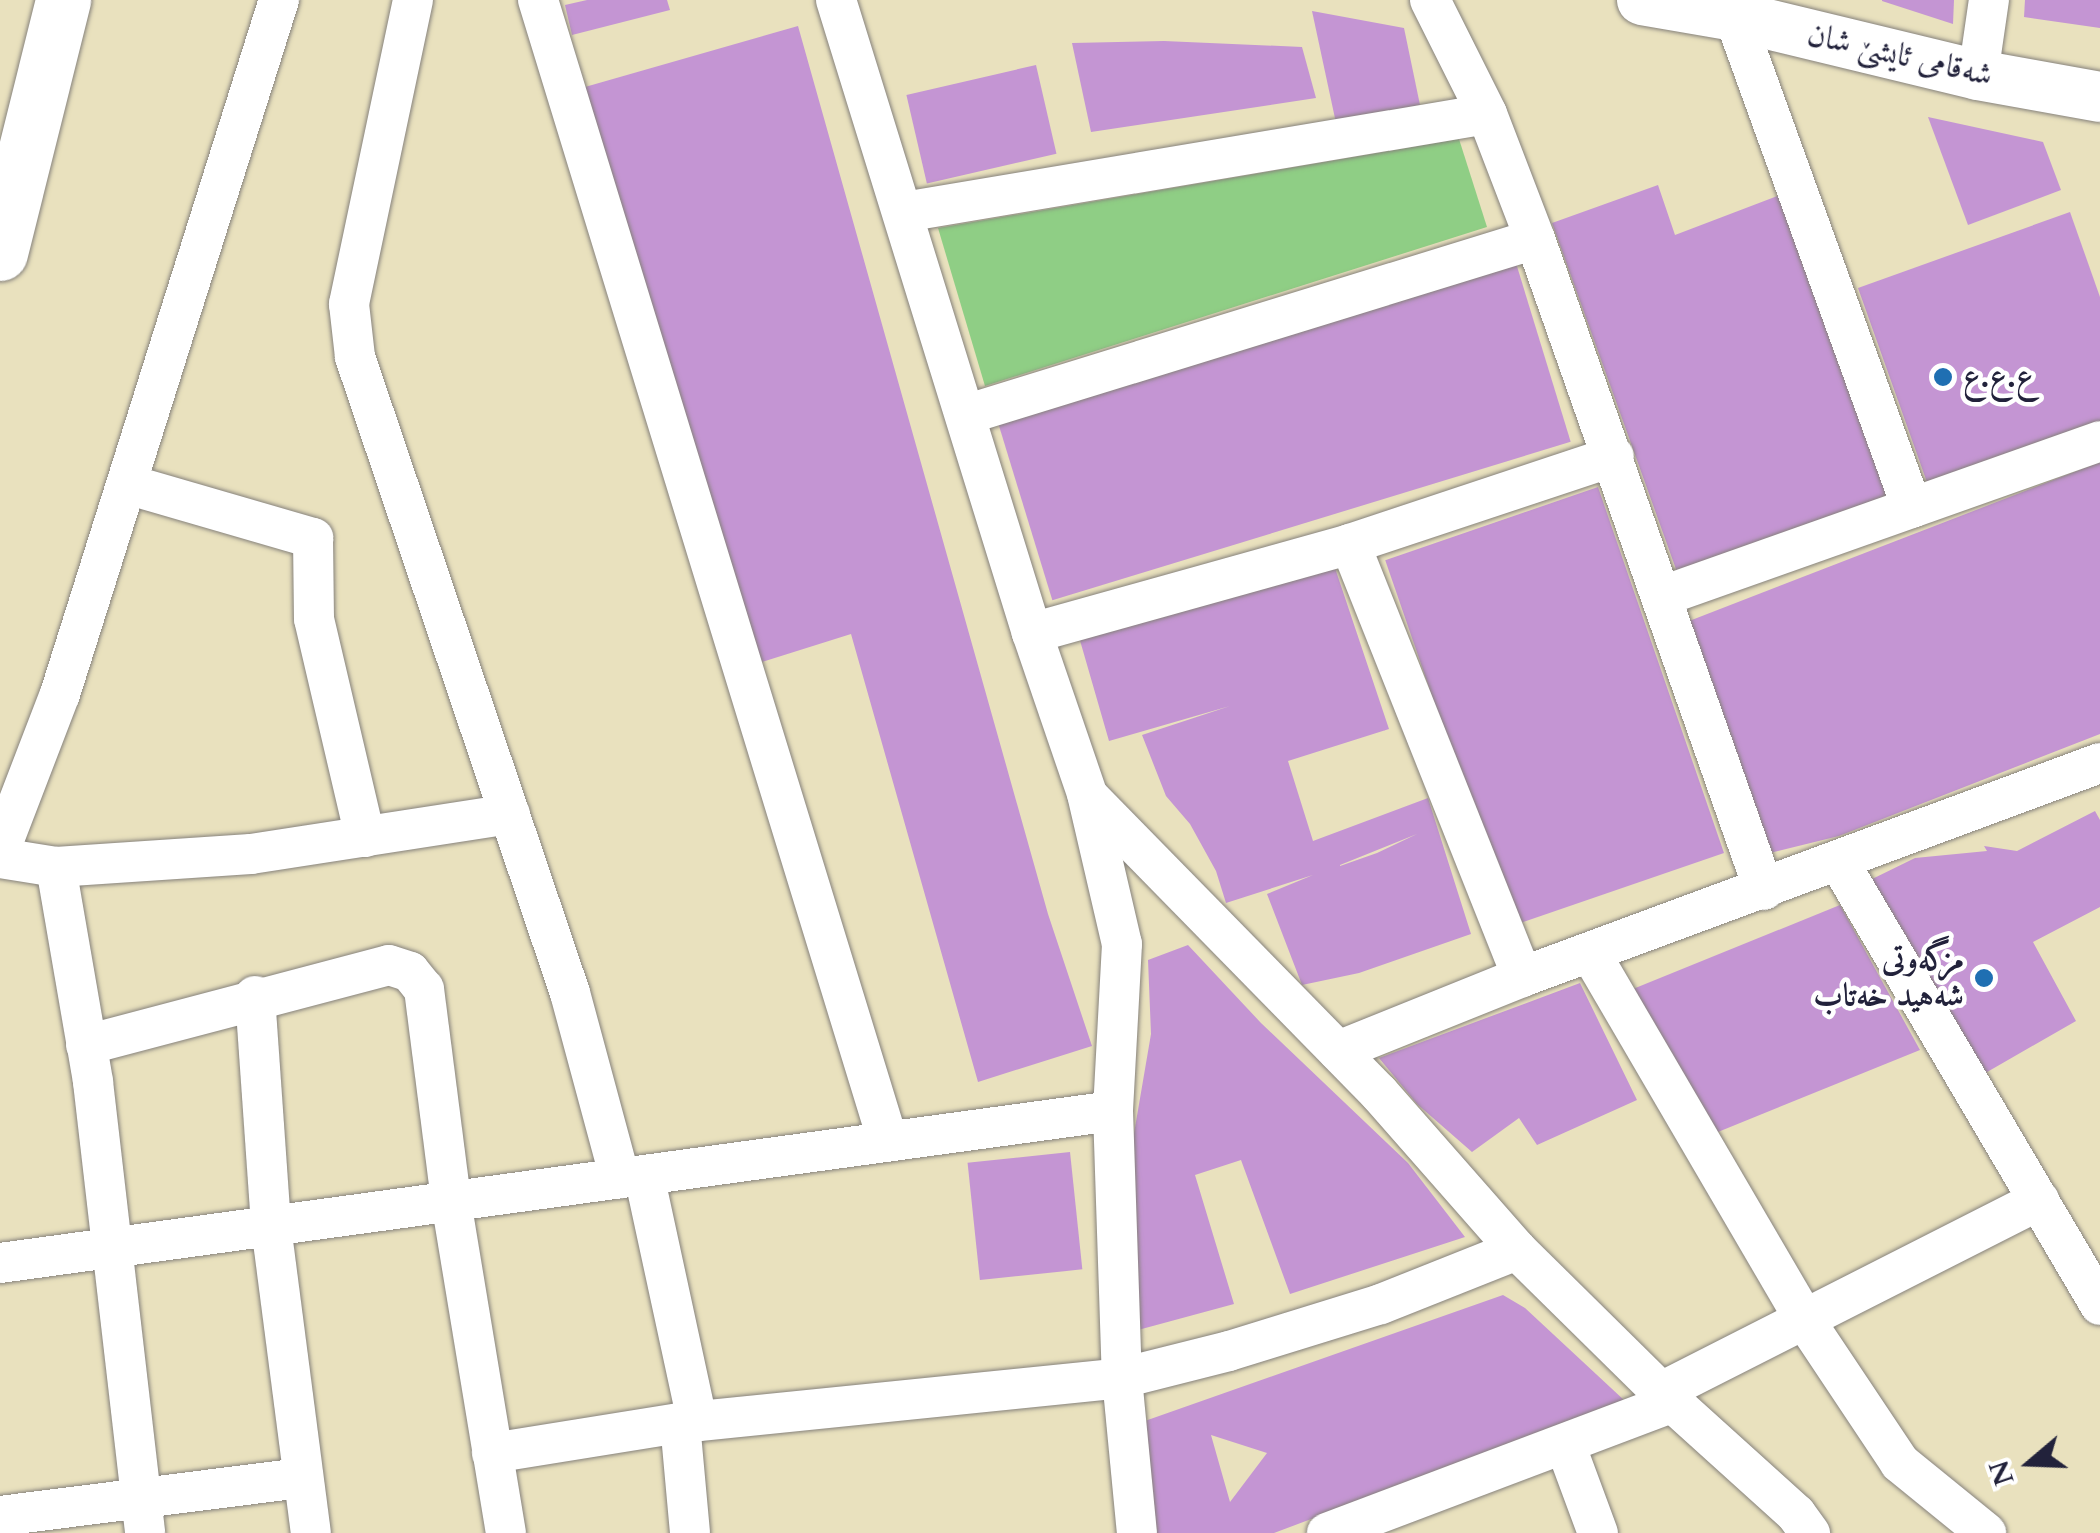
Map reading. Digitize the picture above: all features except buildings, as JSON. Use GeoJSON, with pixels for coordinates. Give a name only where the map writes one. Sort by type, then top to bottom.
{"type":"FeatureCollection","features":[{"type":"Feature","properties":{"kind":"main road"},"geometry":{"type":"LineString","coordinates":[[0,253],[15,128],[63,0]]}},
{"type":"Feature","properties":{"kind":"street"},"geometry":{"type":"LineString","coordinates":[[0,850],[60,694],[279,0]]}},
{"type":"Feature","properties":{"kind":"street"},"geometry":{"type":"LineString","coordinates":[[413,0],[349,304],[355,357],[632,1176],[689,1422],[690,1533]]}},
{"type":"Feature","properties":{"kind":"street"},"geometry":{"type":"LineString","coordinates":[[538,0],[888,1142]]}},
{"type":"Feature","properties":{"kind":"street"},"geometry":{"type":"LineString","coordinates":[[836,0],[968,414],[1032,633],[1087,794],[1122,944],[1113,1111],[1122,1378],[1137,1533]]}},
{"type":"Feature","properties":{"kind":"street"},"geometry":{"type":"LineString","coordinates":[[1430,0],[1487,114],[1535,239],[1764,890]]}},
{"type":"Feature","properties":{"kind":"street"},"geometry":{"type":"LineString","coordinates":[[1978,76],[1989,0]]}},
{"type":"Feature","properties":{"kind":"street","name":"شەقامی ئایشێ شان"},"geometry":{"type":"LineString","coordinates":[[1666,2],[1978,76],[2098,99]]}},
{"type":"Feature","properties":{"kind":"street"},"geometry":{"type":"LineString","coordinates":[[1734,16],[1912,508]]}},
{"type":"Feature","properties":{"kind":"street"},"geometry":{"type":"LineString","coordinates":[[904,212],[1487,114]]}},
{"type":"Feature","properties":{"kind":"street"},"geometry":{"type":"LineString","coordinates":[[968,414],[1535,239]]}},
{"type":"Feature","properties":{"kind":"street"},"geometry":{"type":"LineString","coordinates":[[1662,596],[2100,441]]}},
{"type":"Feature","properties":{"kind":"street"},"geometry":{"type":"LineString","coordinates":[[1032,633],[1350,544],[1614,456]]}},
{"type":"Feature","properties":{"kind":"street"},"geometry":{"type":"LineString","coordinates":[[127,484],[313,538],[314,619],[366,837]]}},
{"type":"Feature","properties":{"kind":"street"},"geometry":{"type":"LineString","coordinates":[[1350,544],[1522,977]]}},
{"type":"Feature","properties":{"kind":"street"},"geometry":{"type":"LineString","coordinates":[[1338,1051],[1522,977],[2100,763]]}},
{"type":"Feature","properties":{"kind":"street"},"geometry":{"type":"LineString","coordinates":[[1087,794],[1338,1051],[1517,1250],[1796,1514],[1810,1533]]}},
{"type":"Feature","properties":{"kind":"street"},"geometry":{"type":"LineString","coordinates":[[0,858],[56,867],[251,854],[510,814]]}},
{"type":"Feature","properties":{"kind":"street"},"geometry":{"type":"LineString","coordinates":[[1839,862],[2100,1305]]}},
{"type":"Feature","properties":{"kind":"street"},"geometry":{"type":"LineString","coordinates":[[56,867],[86,1045],[142,1516]]}},
{"type":"Feature","properties":{"kind":"street"},"geometry":{"type":"LineString","coordinates":[[1591,954],[1804,1319],[1900,1463],[1986,1533]]}},
{"type":"Feature","properties":{"kind":"street"},"geometry":{"type":"LineString","coordinates":[[86,1045],[255,996],[388,964],[410,972],[424,989],[451,1202],[506,1533]]}},
{"type":"Feature","properties":{"kind":"street"},"geometry":{"type":"LineString","coordinates":[[255,996],[271,1226],[311,1533]]}},
{"type":"Feature","properties":{"kind":"street"},"geometry":{"type":"LineString","coordinates":[[0,1263],[1113,1111]]}},
{"type":"Feature","properties":{"kind":"street"},"geometry":{"type":"LineString","coordinates":[[1342,1530],[1565,1444],[1669,1397],[1804,1319],[2039,1200]]}},
{"type":"Feature","properties":{"kind":"street"},"geometry":{"type":"LineString","coordinates":[[492,1453],[689,1422],[1122,1378],[1229,1352],[1381,1304],[1517,1250]]}},
{"type":"Feature","properties":{"kind":"street"},"geometry":{"type":"LineString","coordinates":[[1565,1444],[1598,1533]]}},
{"type":"Feature","properties":{"kind":"street"},"geometry":{"type":"LineString","coordinates":[[0,1516],[142,1516],[301,1478]]}},
{"type":"Feature","properties":{"kind":"green space"},"geometry":{"type":"Polygon","coordinates":[[[1459,139],[1487,227],[985,386],[938,228],[1459,139]]]}},
{"type":"Feature","properties":{"kind":"place","name":"ع.ع.ع"},"geometry":{"type":"Point","coordinates":[1943,377]}},
{"type":"Feature","properties":{"kind":"place","name":"مزگەوتی شەهید خەتاب"},"geometry":{"type":"Point","coordinates":[1984,978]}}]}
